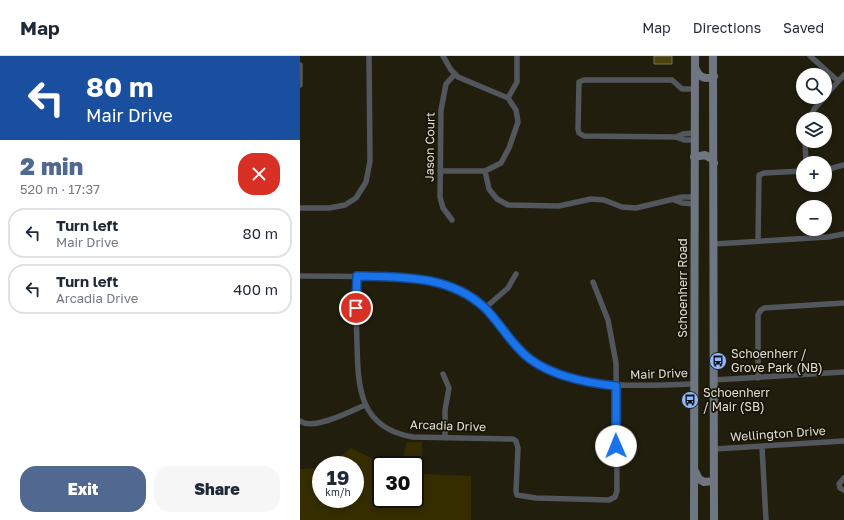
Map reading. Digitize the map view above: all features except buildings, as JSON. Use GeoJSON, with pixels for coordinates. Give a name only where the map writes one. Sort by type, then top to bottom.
{"type":"FeatureCollection","features":[{"type":"Feature","properties":{"kind":"main road","name":"Schoenherr Road"},"geometry":{"type":"LineString","coordinates":[[694,520],[695,56]]}},
{"type":"Feature","properties":{"kind":"main road"},"geometry":{"type":"LineString","coordinates":[[713,56],[714,520]]}},
{"type":"Feature","properties":{"kind":"main road"},"geometry":{"type":"LineString","coordinates":[[694,67],[698,74],[702,77],[708,78],[714,76]]}},
{"type":"Feature","properties":{"kind":"main road"},"geometry":{"type":"LineString","coordinates":[[694,157],[705,155],[712,159],[714,164]]}},
{"type":"Feature","properties":{"kind":"main road"},"geometry":{"type":"LineString","coordinates":[[694,470],[699,479],[704,482],[714,481]]}},
{"type":"Feature","properties":{"kind":"street"},"geometry":{"type":"LineString","coordinates":[[300,208],[329,208],[345,204],[356,198],[366,182],[370,161],[369,56]]}},
{"type":"Feature","properties":{"kind":"street"},"geometry":{"type":"LineString","coordinates":[[440,171],[484,170],[500,163],[505,157],[517,127],[516,110],[508,98],[468,82],[455,74],[443,56]]}},
{"type":"Feature","properties":{"kind":"street"},"geometry":{"type":"LineString","coordinates":[[508,98],[517,82],[517,56]]}},
{"type":"Feature","properties":{"kind":"street"},"geometry":{"type":"LineString","coordinates":[[810,56],[838,81]]}},
{"type":"Feature","properties":{"kind":"street"},"geometry":{"type":"LineString","coordinates":[[300,65],[300,85]]}},
{"type":"Feature","properties":{"kind":"street","name":"Jason Court"},"geometry":{"type":"LineString","coordinates":[[452,220],[443,208],[441,202],[441,110],[446,84],[455,74]]}},
{"type":"Feature","properties":{"kind":"street"},"geometry":{"type":"LineString","coordinates":[[832,88],[844,75]]}},
{"type":"Feature","properties":{"kind":"street"},"geometry":{"type":"LineString","coordinates":[[694,89],[682,89],[672,80],[584,80],[578,82],[578,129],[579,133],[584,136],[676,137],[683,134],[694,137]]}},
{"type":"Feature","properties":{"kind":"street"},"geometry":{"type":"LineString","coordinates":[[812,112],[818,104]]}},
{"type":"Feature","properties":{"kind":"street"},"geometry":{"type":"LineString","coordinates":[[832,168],[844,165]]}},
{"type":"Feature","properties":{"kind":"street"},"geometry":{"type":"LineString","coordinates":[[484,170],[489,189],[497,198],[508,205],[559,206],[591,198],[604,200],[622,207],[636,208],[682,197],[695,200]]}},
{"type":"Feature","properties":{"kind":"street"},"geometry":{"type":"LineString","coordinates":[[758,241],[759,175],[796,172]]}},
{"type":"Feature","properties":{"kind":"street"},"geometry":{"type":"LineString","coordinates":[[714,244],[828,237],[844,234]]}},
{"type":"Feature","properties":{"kind":"street"},"geometry":{"type":"LineString","coordinates":[[485,308],[508,288],[516,274]]}},
{"type":"Feature","properties":{"kind":"street","name":"Mair Drive"},"geometry":{"type":"LineString","coordinates":[[300,276],[406,277],[438,282],[471,297],[485,308],[530,359],[550,370],[570,378],[616,386],[694,384]]}},
{"type":"Feature","properties":{"kind":"street","name":"Arcadia Drive"},"geometry":{"type":"LineString","coordinates":[[357,276],[357,374],[360,393],[365,405],[381,423],[396,433],[412,437],[513,439],[516,441],[518,448],[517,495],[522,497],[609,500],[615,497],[617,491],[616,386]]}},
{"type":"Feature","properties":{"kind":"street"},"geometry":{"type":"LineString","coordinates":[[593,282],[608,320],[613,340],[616,363],[616,386]]}},
{"type":"Feature","properties":{"kind":"street"},"geometry":{"type":"LineString","coordinates":[[758,378],[758,315],[760,311],[764,308],[844,303]]}},
{"type":"Feature","properties":{"kind":"street"},"geometry":{"type":"LineString","coordinates":[[713,380],[844,372]]}},
{"type":"Feature","properties":{"kind":"street"},"geometry":{"type":"LineString","coordinates":[[443,374],[449,388],[445,410],[445,438]]}},
{"type":"Feature","properties":{"kind":"street"},"geometry":{"type":"LineString","coordinates":[[300,421],[305,424],[312,424],[329,420],[365,405]]}},
{"type":"Feature","properties":{"kind":"street","name":"Wellington Drive"},"geometry":{"type":"LineString","coordinates":[[714,449],[844,441]]}},
{"type":"Feature","properties":{"kind":"street"},"geometry":{"type":"LineString","coordinates":[[762,446],[766,520]]}},
{"type":"Feature","properties":{"kind":"street"},"geometry":{"type":"LineString","coordinates":[[844,478],[839,484],[840,488],[844,490]]}},
{"type":"Feature","properties":{"kind":"shaded area"},"geometry":{"type":"Polygon","coordinates":[[[407,442],[422,442],[422,456],[403,456],[407,442]]]}},
{"type":"Feature","properties":{"kind":"shaded area"},"geometry":{"type":"Polygon","coordinates":[[[351,448],[372,458],[372,508],[424,508],[424,474],[471,476],[471,520],[300,520],[300,469],[312,468],[312,508],[364,508],[364,456],[341,456],[351,448]]]}},
{"type":"Feature","properties":{"kind":"place","name":"Schoenherr / Grove Park (NB)"},"geometry":{"type":"Point","coordinates":[718,361]}},
{"type":"Feature","properties":{"kind":"place","name":"Schoenherr / Mair (SB)"},"geometry":{"type":"Point","coordinates":[690,400]}},
{"type":"Feature","properties":{"kind":"route"},"geometry":{"type":"LineString","coordinates":[[356,308],[357,276],[406,277],[423,279],[438,282],[459,290],[477,300],[493,316],[519,349],[530,359],[550,370],[570,378],[616,386],[616,446]]}}]}
